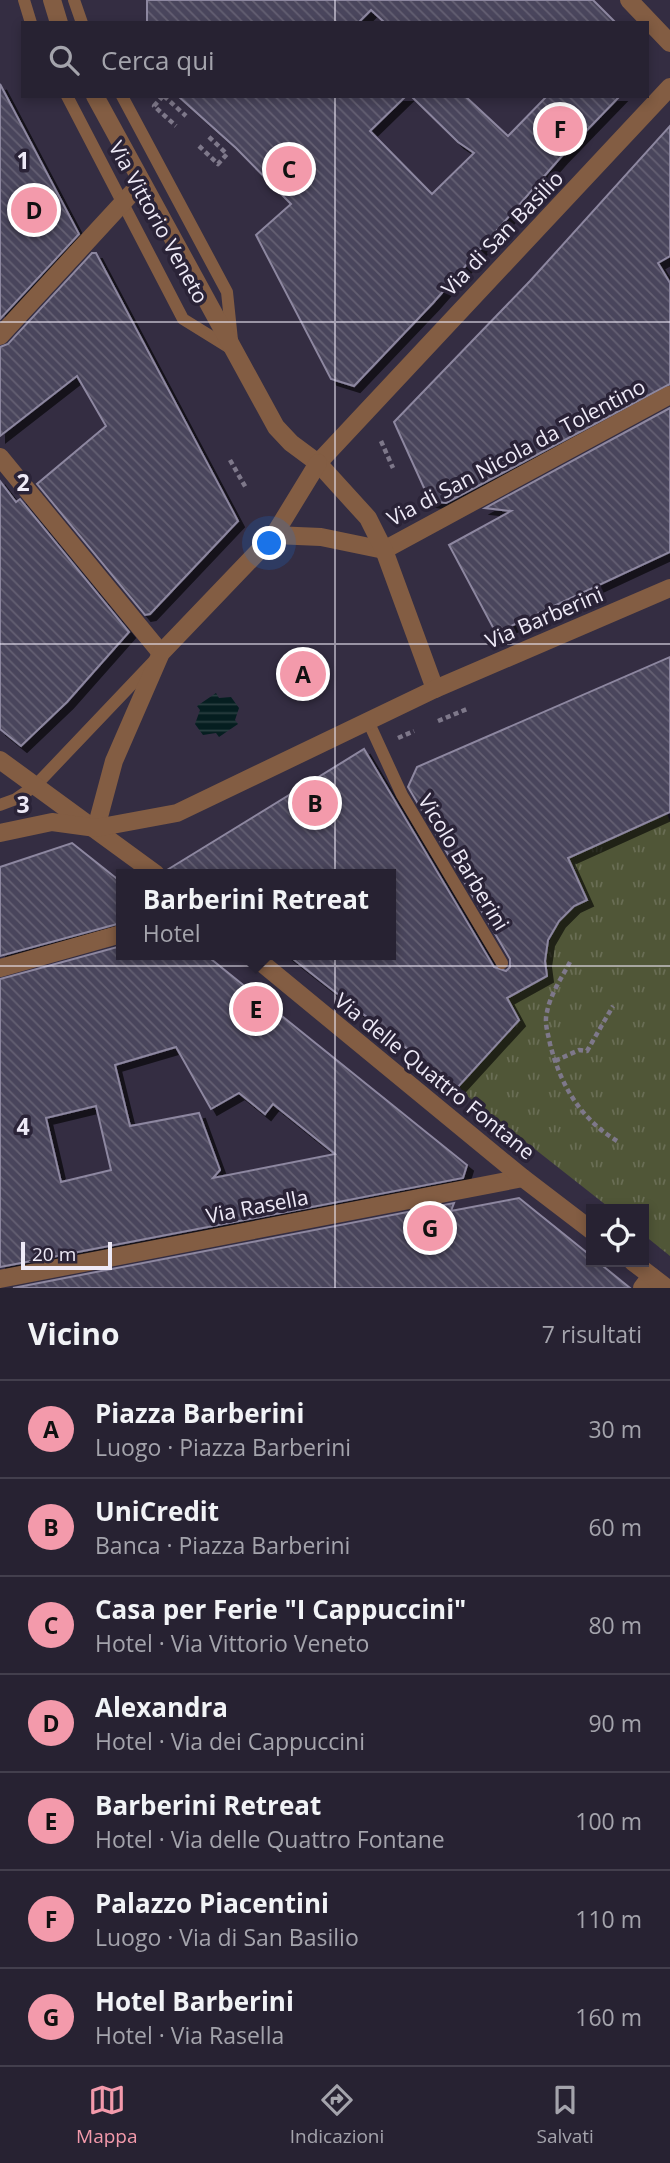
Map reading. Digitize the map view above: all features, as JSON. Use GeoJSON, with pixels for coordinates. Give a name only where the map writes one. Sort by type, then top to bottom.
{"type":"FeatureCollection","features":[{"type":"Feature","properties":{"kind":"street"},"geometry":{"type":"LineString","coordinates":[[52,0],[58,21]]}},
{"type":"Feature","properties":{"kind":"street"},"geometry":{"type":"LineString","coordinates":[[628,0],[649,21]]}},
{"type":"Feature","properties":{"kind":"street"},"geometry":{"type":"LineString","coordinates":[[649,22],[670,43]]}},
{"type":"Feature","properties":{"kind":"street","name":"Via di San Basilio"},"geometry":{"type":"LineString","coordinates":[[161,653],[274,535],[318,463],[365,410],[670,88]]}},
{"type":"Feature","properties":{"kind":"street","name":"Via Vittorio Veneto"},"geometry":{"type":"LineString","coordinates":[[96,98],[276,427],[291,443],[318,463],[359,506],[384,550],[435,689]]}},
{"type":"Feature","properties":{"kind":"street"},"geometry":{"type":"LineString","coordinates":[[0,336],[141,183]]}},
{"type":"Feature","properties":{"kind":"street","name":"Via di San Nicola da Tolentino"},"geometry":{"type":"LineString","coordinates":[[384,550],[670,395]]}},
{"type":"Feature","properties":{"kind":"street"},"geometry":{"type":"LineString","coordinates":[[0,457],[161,653],[114,761],[96,828]]}},
{"type":"Feature","properties":{"kind":"street"},"geometry":{"type":"LineString","coordinates":[[274,535],[321,537],[384,550]]}},
{"type":"Feature","properties":{"kind":"street","name":"Via Barberini"},"geometry":{"type":"LineString","coordinates":[[0,833],[52,822],[96,828],[138,823],[177,813],[435,689],[670,588]]}},
{"type":"Feature","properties":{"kind":"street"},"geometry":{"type":"LineString","coordinates":[[0,761],[149,869]]}},
{"type":"Feature","properties":{"kind":"street"},"geometry":{"type":"LineString","coordinates":[[0,968],[116,935]]}},
{"type":"Feature","properties":{"kind":"street","name":"Via delle Quattro Fontane"},"geometry":{"type":"LineString","coordinates":[[257,960],[523,1178],[586,1226]]}},
{"type":"Feature","properties":{"kind":"street","name":"Via Rasella"},"geometry":{"type":"LineString","coordinates":[[0,1279],[523,1178]]}},
{"type":"Feature","properties":{"kind":"street"},"geometry":{"type":"LineString","coordinates":[[636,1267],[646,1282],[667,1288]]}},
{"type":"Feature","properties":{"kind":"lane"},"geometry":{"type":"LineString","coordinates":[[24,0],[31,21]]}},
{"type":"Feature","properties":{"kind":"lane"},"geometry":{"type":"LineString","coordinates":[[74,0],[81,21]]}},
{"type":"Feature","properties":{"kind":"lane","name":"Via Vittorio Veneto"},"geometry":{"type":"LineString","coordinates":[[68,98],[121,205],[183,319],[233,351]]}},
{"type":"Feature","properties":{"kind":"lane","name":"Via Vittorio Veneto"},"geometry":{"type":"LineString","coordinates":[[123,98],[227,292],[233,351]]}},
{"type":"Feature","properties":{"kind":"lane"},"geometry":{"type":"LineString","coordinates":[[0,805],[16,799],[36,785],[161,653]]}},
{"type":"Feature","properties":{"kind":"lane","name":"Vicolo Barberini"},"geometry":{"type":"LineString","coordinates":[[368,721],[394,780],[502,963]]}},
{"type":"Feature","properties":{"kind":"path"},"geometry":{"type":"LineString","coordinates":[[161,98],[154,106],[176,126]]}},
{"type":"Feature","properties":{"kind":"path"},"geometry":{"type":"LineString","coordinates":[[165,98],[186,116]]}},
{"type":"Feature","properties":{"kind":"path"},"geometry":{"type":"LineString","coordinates":[[199,146],[218,164],[228,154],[208,136]]}},
{"type":"Feature","properties":{"kind":"path"},"geometry":{"type":"LineString","coordinates":[[381,441],[393,468]]}},
{"type":"Feature","properties":{"kind":"path"},"geometry":{"type":"LineString","coordinates":[[230,460],[246,488]]}},
{"type":"Feature","properties":{"kind":"path"},"geometry":{"type":"LineString","coordinates":[[438,721],[467,709]]}},
{"type":"Feature","properties":{"kind":"path"},"geometry":{"type":"LineString","coordinates":[[570,962],[547,1010],[545,1024],[555,1061],[568,1091],[584,1116],[617,1141]]}},
{"type":"Feature","properties":{"kind":"path"},"geometry":{"type":"LineString","coordinates":[[555,1061],[579,1050],[587,1051],[613,1006]]}},
{"type":"Feature","properties":{"kind":"green space"},"geometry":{"type":"Polygon","coordinates":[[[667,814],[670,821],[670,1256],[649,1239],[649,1204],[605,1204],[457,1088],[519,1020],[494,977],[516,964],[529,986],[546,977],[547,953],[554,931],[567,914],[587,900],[566,853],[592,847],[667,814]]]}},
{"type":"Feature","properties":{"kind":"shaded area"},"geometry":{"type":"Polygon","coordinates":[[[216,693],[219,698],[231,697],[239,708],[235,720],[238,724],[219,737],[216,733],[203,735],[195,724],[200,710],[197,706],[216,693]]]}},
{"type":"Feature","properties":{"kind":"building"},"geometry":{"type":"Polygon","coordinates":[[[147,0],[593,0],[614,21],[383,21],[371,10],[360,21],[147,21],[147,0]]]}},
{"type":"Feature","properties":{"kind":"building"},"geometry":{"type":"Polygon","coordinates":[[[0,84],[79,234],[0,319],[0,84]]]}},
{"type":"Feature","properties":{"kind":"building"},"geometry":{"type":"Polygon","coordinates":[[[180,98],[404,98],[370,131],[432,194],[474,153],[458,142],[413,98],[467,98],[508,136],[545,98],[618,98],[561,157],[433,303],[354,386],[331,379],[256,235],[291,204],[236,148],[180,98]]]}},
{"type":"Feature","properties":{"kind":"building"},"geometry":{"type":"Polygon","coordinates":[[[670,126],[670,256],[658,263],[670,283],[670,384],[446,503],[430,501],[394,422],[530,281],[670,126]]]}},
{"type":"Feature","properties":{"kind":"building"},"geometry":{"type":"Polygon","coordinates":[[[92,253],[96,253],[238,521],[150,614],[145,615],[37,484],[106,426],[77,376],[0,436],[0,347],[8,344],[92,253]]]}},
{"type":"Feature","properties":{"kind":"building"},"geometry":{"type":"Polygon","coordinates":[[[670,408],[670,552],[496,633],[449,545],[511,511],[485,508],[670,408]]]}},
{"type":"Feature","properties":{"kind":"building"},"geometry":{"type":"Polygon","coordinates":[[[0,481],[16,502],[20,499],[129,632],[67,702],[21,746],[0,729],[0,481]]]}},
{"type":"Feature","properties":{"kind":"building"},"geometry":{"type":"Polygon","coordinates":[[[670,657],[670,812],[568,858],[587,900],[574,906],[559,921],[548,940],[545,961],[547,976],[507,998],[519,1020],[457,1088],[294,960],[396,960],[396,869],[169,869],[364,749],[494,967],[506,971],[510,967],[510,959],[408,787],[417,767],[670,657]]]}},
{"type":"Feature","properties":{"kind":"building"},"geometry":{"type":"Polygon","coordinates":[[[72,843],[116,878],[116,924],[0,956],[0,867],[72,843]]]}},
{"type":"Feature","properties":{"kind":"building"},"geometry":{"type":"Polygon","coordinates":[[[116,947],[116,960],[212,960],[467,1165],[463,1178],[0,1267],[0,979],[116,947]],[[176,1047],[115,1065],[130,1126],[199,1113],[220,1170],[213,1178],[335,1154],[273,1104],[265,1114],[239,1093],[211,1109],[176,1047]],[[96,1106],[46,1118],[61,1182],[111,1170],[96,1106]]]}},
{"type":"Feature","properties":{"kind":"building"},"geometry":{"type":"Polygon","coordinates":[[[519,1198],[586,1252],[586,1267],[604,1267],[630,1288],[13,1288],[454,1203],[451,1211],[519,1198]]]}},
{"type":"Feature","properties":{"kind":"place","name":"Palazzo Piacentini"},"geometry":{"type":"Point","coordinates":[560,129]}},
{"type":"Feature","properties":{"kind":"place","name":"Casa per Ferie \"I Cappuccini\""},"geometry":{"type":"Point","coordinates":[289,169]}},
{"type":"Feature","properties":{"kind":"place","name":"Alexandra"},"geometry":{"type":"Point","coordinates":[34,210]}},
{"type":"Feature","properties":{"kind":"place","name":"Piazza Barberini"},"geometry":{"type":"Point","coordinates":[303,674]}},
{"type":"Feature","properties":{"kind":"place","name":"UniCredit"},"geometry":{"type":"Point","coordinates":[315,803]}},
{"type":"Feature","properties":{"kind":"place","name":"Barberini Retreat"},"geometry":{"type":"Point","coordinates":[256,1009]}},
{"type":"Feature","properties":{"kind":"place","name":"Hotel Barberini"},"geometry":{"type":"Point","coordinates":[430,1228]}}]}
